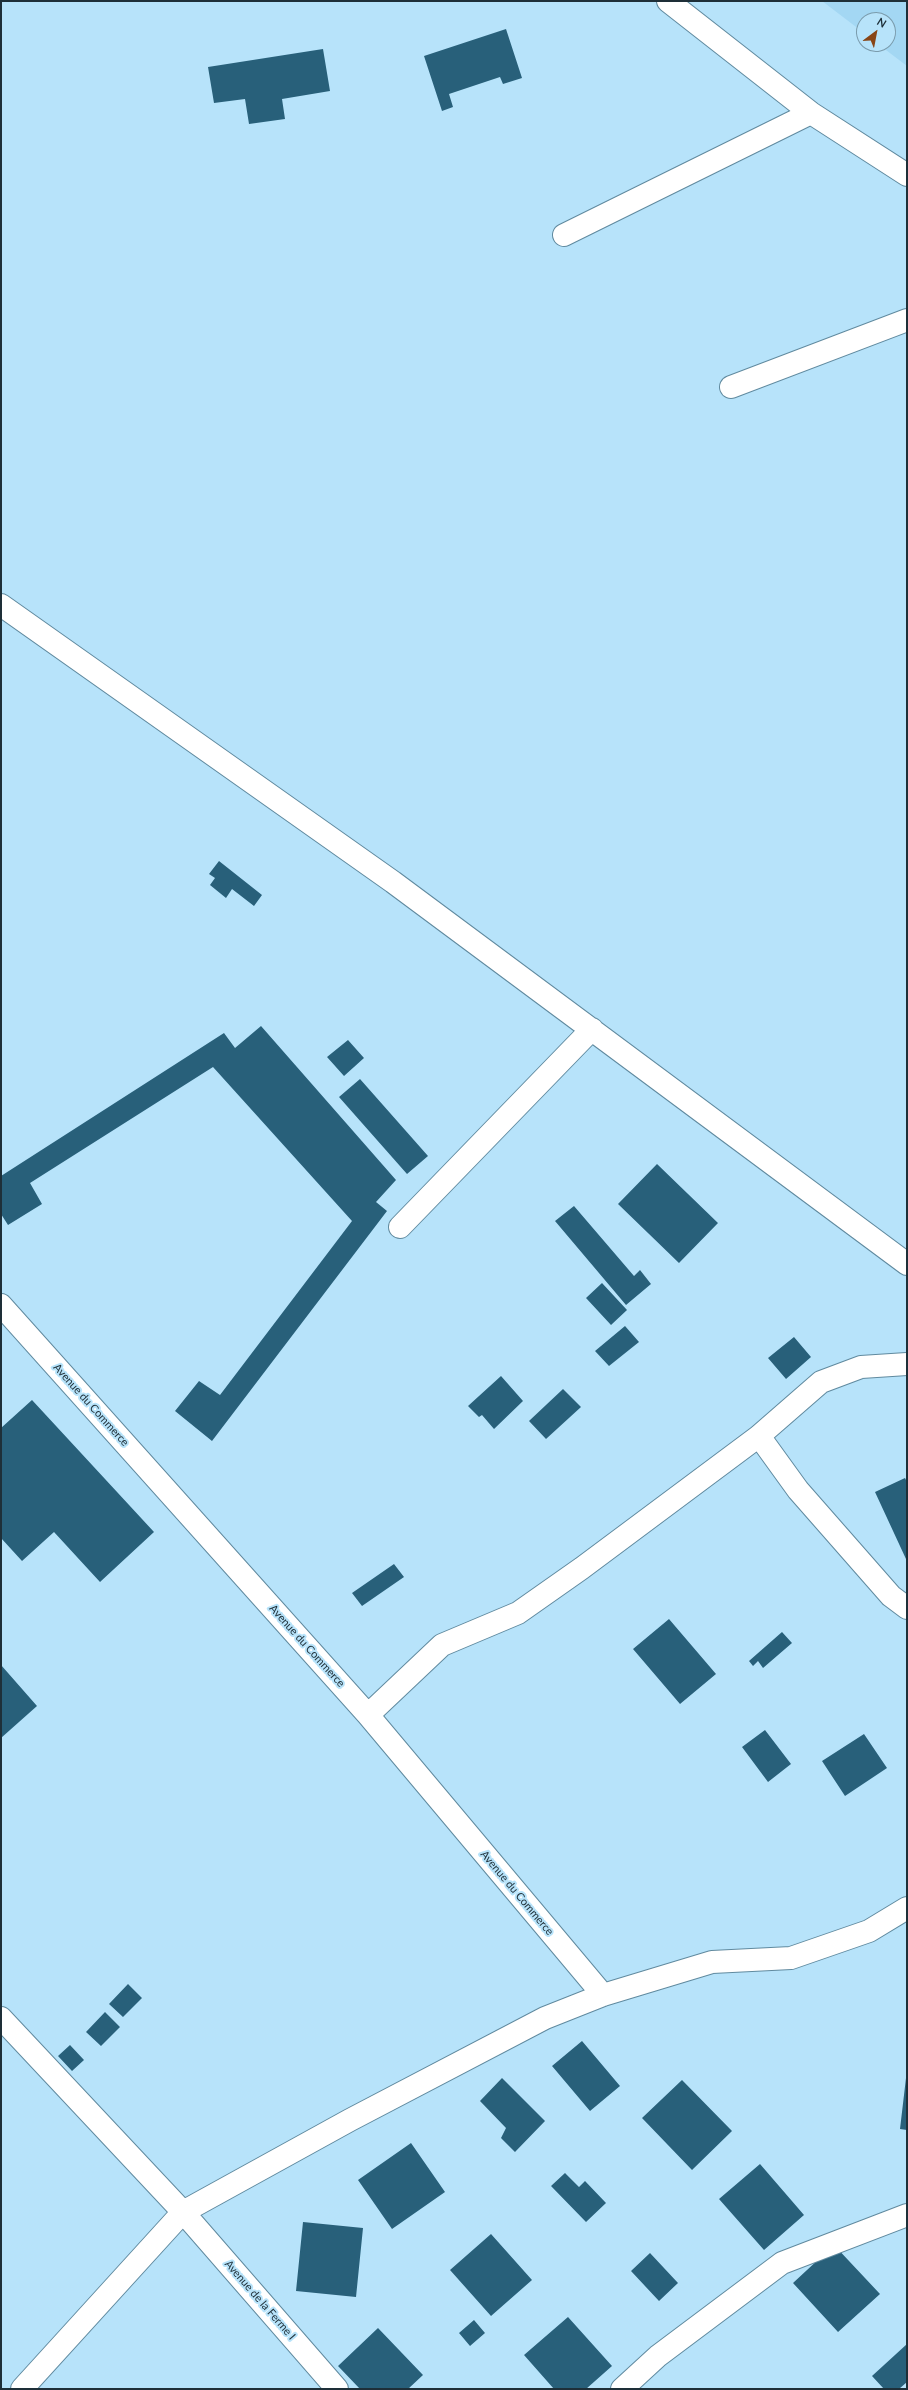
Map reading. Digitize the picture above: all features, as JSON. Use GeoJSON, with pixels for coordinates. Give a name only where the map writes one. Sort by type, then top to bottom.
{"type":"FeatureCollection","features":[{"type":"Feature","properties":{"kind":"street"},"geometry":{"type":"LineString","coordinates":[[668,1],[811,113],[907,175]]}},
{"type":"Feature","properties":{"kind":"street"},"geometry":{"type":"LineString","coordinates":[[564,235],[811,113]]}},
{"type":"Feature","properties":{"kind":"street"},"geometry":{"type":"LineString","coordinates":[[731,387],[907,320]]}},
{"type":"Feature","properties":{"kind":"street"},"geometry":{"type":"LineString","coordinates":[[1,605],[387,878],[907,1264]]}},
{"type":"Feature","properties":{"kind":"street"},"geometry":{"type":"LineString","coordinates":[[400,1228],[592,1029]]}},
{"type":"Feature","properties":{"kind":"street","name":"Avenue du Commerce"},"geometry":{"type":"LineString","coordinates":[[1,1305],[368,1715],[603,1995]]}},
{"type":"Feature","properties":{"kind":"street"},"geometry":{"type":"LineString","coordinates":[[368,1715],[442,1645],[518,1613],[582,1568],[758,1436],[821,1382],[861,1368],[907,1364]]}},
{"type":"Feature","properties":{"kind":"street"},"geometry":{"type":"LineString","coordinates":[[758,1436],[798,1490],[891,1596],[907,1608]]}},
{"type":"Feature","properties":{"kind":"street"},"geometry":{"type":"LineString","coordinates":[[22,2389],[183,2212],[350,2120],[545,2018],[603,1995],[712,1962],[791,1958],[869,1931],[907,1908]]}},
{"type":"Feature","properties":{"kind":"street","name":"Avenue de la Ferme I"},"geometry":{"type":"LineString","coordinates":[[1,2018],[183,2212],[337,2389]]}},
{"type":"Feature","properties":{"kind":"street"},"geometry":{"type":"LineString","coordinates":[[622,2389],[658,2356],[782,2263],[907,2214]]}},
{"type":"Feature","properties":{"kind":"shaded area"},"geometry":{"type":"Polygon","coordinates":[[[822,1],[907,1],[907,66],[889,52],[896,52],[896,12],[856,12],[856,27],[822,1]]]}},
{"type":"Feature","properties":{"kind":"building"},"geometry":{"type":"Polygon","coordinates":[[[506,29],[522,78],[503,84],[500,77],[449,94],[453,107],[442,111],[424,56],[506,29]]]}},
{"type":"Feature","properties":{"kind":"building"},"geometry":{"type":"Polygon","coordinates":[[[323,49],[330,91],[282,99],[285,119],[249,124],[245,99],[214,103],[208,67],[323,49]]]}},
{"type":"Feature","properties":{"kind":"building"},"geometry":{"type":"Polygon","coordinates":[[[219,861],[262,895],[254,906],[232,889],[226,898],[210,885],[215,878],[209,874],[219,861]]]}},
{"type":"Feature","properties":{"kind":"building"},"geometry":{"type":"Polygon","coordinates":[[[261,1026],[396,1180],[376,1202],[387,1211],[212,1441],[175,1411],[199,1381],[220,1395],[352,1221],[213,1067],[30,1183],[42,1204],[8,1225],[1,1214],[1,1176],[224,1033],[235,1048],[261,1026]]]}},
{"type":"Feature","properties":{"kind":"building"},"geometry":{"type":"Polygon","coordinates":[[[348,1040],[364,1058],[344,1076],[327,1057],[348,1040]]]}},
{"type":"Feature","properties":{"kind":"building"},"geometry":{"type":"Polygon","coordinates":[[[360,1079],[428,1156],[407,1174],[339,1097],[360,1079]]]}},
{"type":"Feature","properties":{"kind":"building"},"geometry":{"type":"Polygon","coordinates":[[[657,1164],[718,1223],[679,1263],[618,1204],[657,1164]]]}},
{"type":"Feature","properties":{"kind":"building"},"geometry":{"type":"Polygon","coordinates":[[[574,1206],[634,1276],[640,1270],[651,1284],[626,1305],[555,1221],[574,1206]]]}},
{"type":"Feature","properties":{"kind":"building"},"geometry":{"type":"Polygon","coordinates":[[[602,1283],[627,1310],[611,1325],[586,1298],[602,1283]]]}},
{"type":"Feature","properties":{"kind":"building"},"geometry":{"type":"Polygon","coordinates":[[[625,1326],[639,1342],[609,1366],[595,1351],[625,1326]]]}},
{"type":"Feature","properties":{"kind":"building"},"geometry":{"type":"Polygon","coordinates":[[[794,1337],[811,1357],[786,1379],[768,1358],[794,1337]]]}},
{"type":"Feature","properties":{"kind":"building"},"geometry":{"type":"Polygon","coordinates":[[[501,1376],[523,1401],[494,1429],[482,1415],[479,1417],[468,1406],[501,1376]]]}},
{"type":"Feature","properties":{"kind":"building"},"geometry":{"type":"Polygon","coordinates":[[[563,1389],[581,1407],[546,1439],[529,1421],[563,1389]]]}},
{"type":"Feature","properties":{"kind":"building"},"geometry":{"type":"Polygon","coordinates":[[[32,1400],[154,1532],[100,1582],[54,1532],[22,1561],[1,1538],[1,1428],[32,1400]]]}},
{"type":"Feature","properties":{"kind":"building"},"geometry":{"type":"Polygon","coordinates":[[[905,1478],[907,1482],[906,1559],[875,1492],[905,1478]]]}},
{"type":"Feature","properties":{"kind":"building"},"geometry":{"type":"Polygon","coordinates":[[[394,1564],[404,1577],[362,1606],[352,1593],[394,1564]]]}},
{"type":"Feature","properties":{"kind":"building"},"geometry":{"type":"Polygon","coordinates":[[[669,1619],[716,1674],[680,1704],[633,1649],[669,1619]]]}},
{"type":"Feature","properties":{"kind":"building"},"geometry":{"type":"Polygon","coordinates":[[[782,1632],[792,1643],[763,1668],[758,1661],[753,1666],[749,1661],[782,1632]]]}},
{"type":"Feature","properties":{"kind":"building"},"geometry":{"type":"Polygon","coordinates":[[[1,1665],[37,1706],[1,1738],[1,1665]]]}},
{"type":"Feature","properties":{"kind":"building"},"geometry":{"type":"Polygon","coordinates":[[[765,1730],[791,1764],[768,1782],[742,1747],[765,1730]]]}},
{"type":"Feature","properties":{"kind":"building"},"geometry":{"type":"Polygon","coordinates":[[[864,1734],[887,1768],[845,1796],[822,1761],[864,1734]]]}},
{"type":"Feature","properties":{"kind":"building"},"geometry":{"type":"Polygon","coordinates":[[[128,1984],[142,1998],[123,2017],[109,2004],[128,1984]]]}},
{"type":"Feature","properties":{"kind":"building"},"geometry":{"type":"Polygon","coordinates":[[[105,2012],[120,2027],[101,2046],[86,2032],[105,2012]]]}},
{"type":"Feature","properties":{"kind":"building"},"geometry":{"type":"Polygon","coordinates":[[[582,2041],[620,2086],[590,2111],[552,2066],[582,2041]]]}},
{"type":"Feature","properties":{"kind":"building"},"geometry":{"type":"Polygon","coordinates":[[[70,2045],[84,2060],[72,2071],[58,2056],[70,2045]]]}},
{"type":"Feature","properties":{"kind":"building"},"geometry":{"type":"Polygon","coordinates":[[[502,2078],[545,2121],[515,2152],[501,2138],[506,2128],[480,2101],[502,2078]]]}},
{"type":"Feature","properties":{"kind":"building"},"geometry":{"type":"Polygon","coordinates":[[[907,2078],[907,2130],[900,2129],[907,2078]]]}},
{"type":"Feature","properties":{"kind":"building"},"geometry":{"type":"Polygon","coordinates":[[[682,2080],[732,2131],[692,2170],[642,2118],[682,2080]]]}},
{"type":"Feature","properties":{"kind":"building"},"geometry":{"type":"Polygon","coordinates":[[[411,2143],[445,2192],[392,2229],[358,2180],[411,2143]]]}},
{"type":"Feature","properties":{"kind":"building"},"geometry":{"type":"Polygon","coordinates":[[[760,2164],[804,2215],[764,2250],[719,2199],[760,2164]]]}},
{"type":"Feature","properties":{"kind":"building"},"geometry":{"type":"Polygon","coordinates":[[[565,2173],[579,2187],[585,2181],[606,2203],[586,2222],[551,2186],[565,2173]]]}},
{"type":"Feature","properties":{"kind":"building"},"geometry":{"type":"Polygon","coordinates":[[[303,2222],[363,2228],[356,2297],[296,2291],[303,2222]]]}},
{"type":"Feature","properties":{"kind":"building"},"geometry":{"type":"Polygon","coordinates":[[[491,2234],[532,2280],[491,2316],[450,2270],[491,2234]]]}},
{"type":"Feature","properties":{"kind":"building"},"geometry":{"type":"Polygon","coordinates":[[[834,2245],[880,2294],[838,2332],[793,2283],[834,2245]]]}},
{"type":"Feature","properties":{"kind":"building"},"geometry":{"type":"Polygon","coordinates":[[[650,2253],[678,2283],[659,2301],[631,2271],[650,2253]]]}},
{"type":"Feature","properties":{"kind":"building"},"geometry":{"type":"Polygon","coordinates":[[[568,2317],[612,2366],[586,2389],[554,2389],[524,2355],[568,2317]]]}},
{"type":"Feature","properties":{"kind":"building"},"geometry":{"type":"Polygon","coordinates":[[[474,2320],[485,2333],[470,2346],[459,2333],[474,2320]]]}},
{"type":"Feature","properties":{"kind":"building"},"geometry":{"type":"Polygon","coordinates":[[[378,2328],[423,2375],[408,2389],[360,2389],[338,2366],[378,2328]]]}},
{"type":"Feature","properties":{"kind":"building"},"geometry":{"type":"Polygon","coordinates":[[[907,2344],[907,2382],[899,2389],[884,2389],[872,2376],[907,2344]]]}}]}
